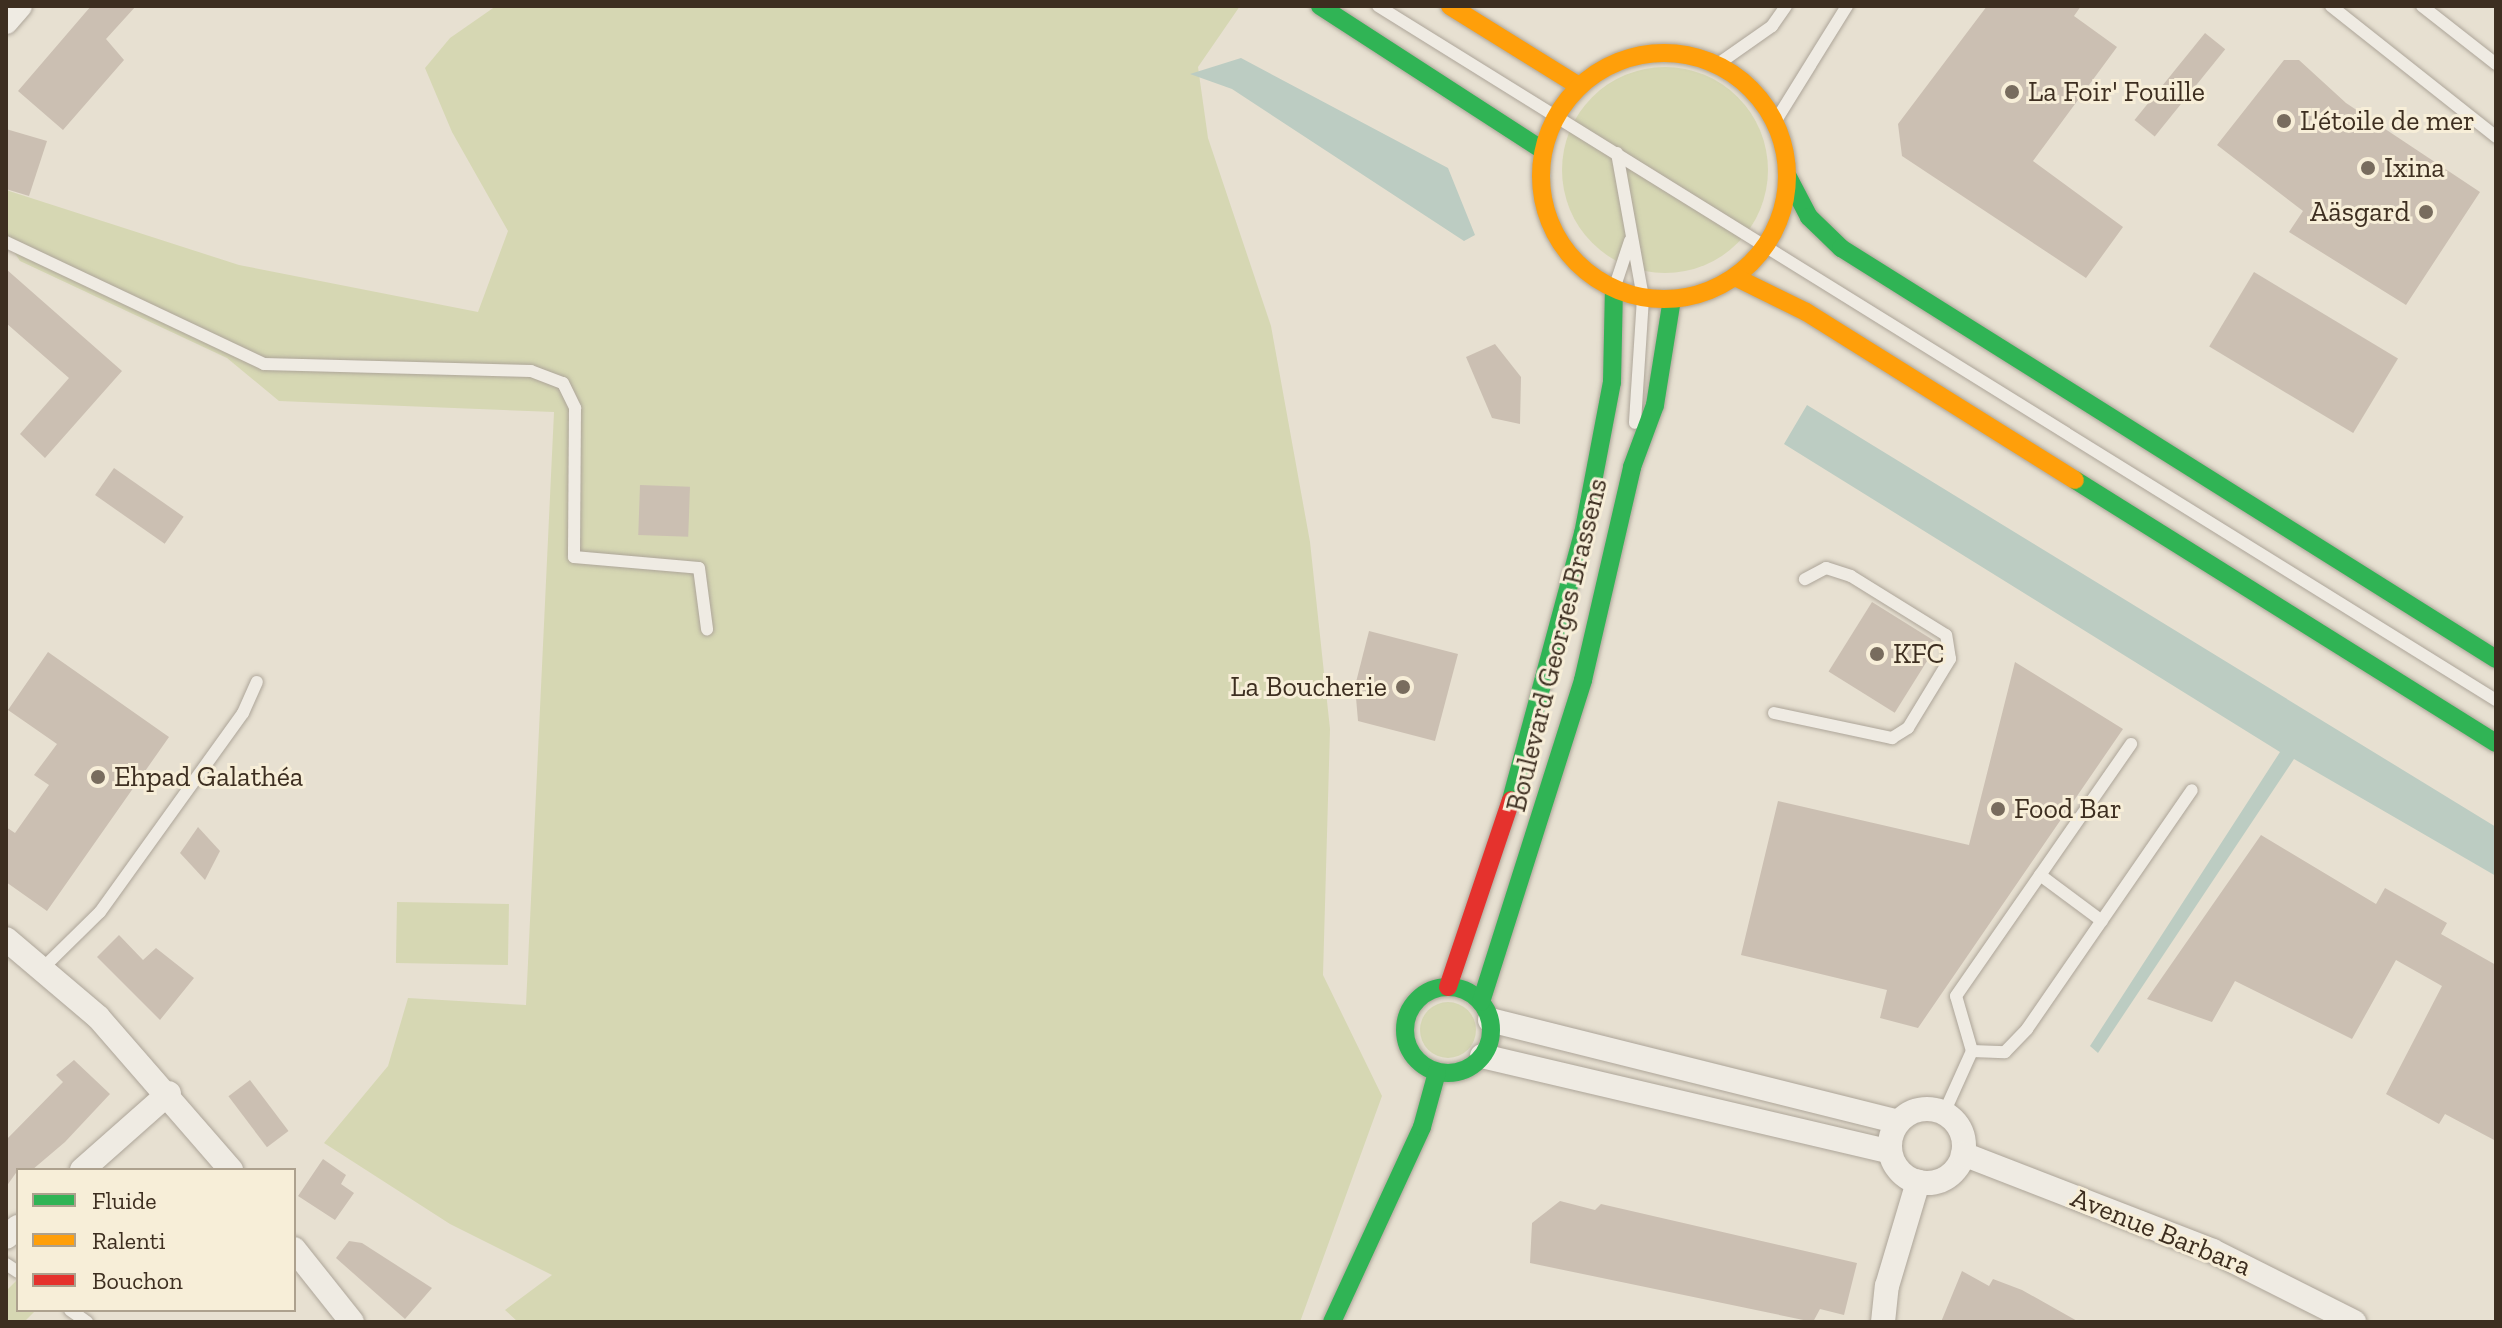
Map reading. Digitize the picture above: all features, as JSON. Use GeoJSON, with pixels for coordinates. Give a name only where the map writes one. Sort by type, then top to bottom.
{"type":"FeatureCollection","features":[{"type":"Feature","properties":{"kind":"main road"},"geometry":{"type":"LineString","coordinates":[[1320,6],[1543,150]]}},
{"type":"Feature","properties":{"kind":"main road"},"geometry":{"type":"LineString","coordinates":[[1450,6],[1579,86]]}},
{"type":"Feature","properties":{"kind":"main road"},"geometry":{"type":"LineString","coordinates":[[1788,177],[1783,211],[1768,243],[1735,277],[1672,299],[1643,298],[1614,289],[1563,247],[1541,184],[1543,150],[1556,115],[1579,86],[1608,66],[1645,54],[1692,55],[1718,64],[1751,89],[1775,122],[1788,177],[1809,217],[1841,248],[2496,659]]}},
{"type":"Feature","properties":{"kind":"main road"},"geometry":{"type":"LineString","coordinates":[[1735,277],[1806,312],[2496,743]]}},
{"type":"Feature","properties":{"kind":"main road","name":"Boulevard Georges Brassens"},"geometry":{"type":"LineString","coordinates":[[1448,987],[1530,742],[1583,534],[1612,382],[1614,289]]}},
{"type":"Feature","properties":{"kind":"main road","name":"Boulevard Georges Brassens"},"geometry":{"type":"LineString","coordinates":[[1485,1011],[1583,680],[1632,467],[1655,405],[1672,299]]}},
{"type":"Feature","properties":{"kind":"main road"},"geometry":{"type":"LineString","coordinates":[[1448,987],[1485,1011],[1482,1056],[1462,1071],[1437,1072],[1414,1058],[1404,1031],[1422,995],[1448,987]]}},
{"type":"Feature","properties":{"kind":"main road"},"geometry":{"type":"LineString","coordinates":[[1332,1322],[1422,1127],[1437,1072]]}},
{"type":"Feature","properties":{"kind":"street"},"geometry":{"type":"LineString","coordinates":[[6,22],[20,6]]}},
{"type":"Feature","properties":{"kind":"street"},"geometry":{"type":"LineString","coordinates":[[6,939],[45,966],[169,1093],[229,1168]]}},
{"type":"Feature","properties":{"kind":"street"},"geometry":{"type":"LineString","coordinates":[[1485,1011],[1898,1122]]}},
{"type":"Feature","properties":{"kind":"street"},"geometry":{"type":"LineString","coordinates":[[1482,1056],[1890,1152]]}},
{"type":"Feature","properties":{"kind":"street"},"geometry":{"type":"LineString","coordinates":[[84,1168],[169,1093]]}},
{"type":"Feature","properties":{"kind":"street"},"geometry":{"type":"LineString","coordinates":[[1920,1109],[1944,1113],[1960,1130],[1963,1154],[1942,1180],[1918,1182],[1899,1172],[1890,1152],[1898,1122],[1920,1109]]}},
{"type":"Feature","properties":{"kind":"street","name":"Avenue Barbara"},"geometry":{"type":"LineString","coordinates":[[1963,1154],[2213,1251],[2354,1322]]}},
{"type":"Feature","properties":{"kind":"street"},"geometry":{"type":"LineString","coordinates":[[1883,1322],[1887,1286],[1918,1182]]}},
{"type":"Feature","properties":{"kind":"street"},"geometry":{"type":"LineString","coordinates":[[296,1252],[352,1322]]}},
{"type":"Feature","properties":{"kind":"lane"},"geometry":{"type":"LineString","coordinates":[[1378,6],[1768,243],[2189,514],[2496,700]]}},
{"type":"Feature","properties":{"kind":"lane"},"geometry":{"type":"LineString","coordinates":[[1718,64],[1772,26],[1786,6]]}},
{"type":"Feature","properties":{"kind":"lane"},"geometry":{"type":"LineString","coordinates":[[1775,122],[1847,6]]}},
{"type":"Feature","properties":{"kind":"lane"},"geometry":{"type":"LineString","coordinates":[[2331,6],[2496,137]]}},
{"type":"Feature","properties":{"kind":"lane"},"geometry":{"type":"LineString","coordinates":[[2422,6],[2496,64]]}},
{"type":"Feature","properties":{"kind":"lane"},"geometry":{"type":"LineString","coordinates":[[1617,153],[1643,298],[1632,467]]}},
{"type":"Feature","properties":{"kind":"lane"},"geometry":{"type":"LineString","coordinates":[[1614,289],[1631,238]]}},
{"type":"Feature","properties":{"kind":"lane"},"geometry":{"type":"LineString","coordinates":[[6,242],[264,364],[531,371],[563,383],[575,408],[574,557],[699,568],[707,629]]}},
{"type":"Feature","properties":{"kind":"lane"},"geometry":{"type":"LineString","coordinates":[[1774,713],[1892,738],[1908,728],[1950,659],[1946,635],[1851,576],[1826,568],[1805,579]]}},
{"type":"Feature","properties":{"kind":"lane"},"geometry":{"type":"LineString","coordinates":[[45,966],[100,912],[243,713],[257,682]]}},
{"type":"Feature","properties":{"kind":"lane"},"geometry":{"type":"LineString","coordinates":[[1944,1113],[1972,1051],[1956,996],[2131,744]]}},
{"type":"Feature","properties":{"kind":"lane"},"geometry":{"type":"LineString","coordinates":[[1972,1051],[2005,1052],[2102,921],[2192,790]]}},
{"type":"Feature","properties":{"kind":"lane"},"geometry":{"type":"LineString","coordinates":[[2040,875],[2102,921]]}},
{"type":"Feature","properties":{"kind":"green space"},"geometry":{"type":"Polygon","coordinates":[[[496,6],[1240,6],[1198,67],[1208,138],[1271,326],[1310,542],[1330,729],[1323,975],[1382,1096],[1300,1322],[518,1322],[505,1310],[552,1275],[450,1224],[324,1143],[388,1066],[408,998],[526,1005],[554,412],[279,401],[227,358],[20,261],[6,240],[6,190],[239,265],[478,312],[508,231],[452,132],[425,68],[450,38],[496,6]]]}},
{"type":"Feature","properties":{"kind":"green space"},"geometry":{"type":"Polygon","coordinates":[[[1665,67],[1704,75],[1738,97],[1760,131],[1768,170],[1760,209],[1738,243],[1704,265],[1665,273],[1626,265],[1592,243],[1570,209],[1562,170],[1570,131],[1592,97],[1626,75],[1665,67]]]}},
{"type":"Feature","properties":{"kind":"green space"},"geometry":{"type":"Polygon","coordinates":[[[397,902],[509,904],[508,965],[396,963],[397,902]]]}},
{"type":"Feature","properties":{"kind":"green space"},"geometry":{"type":"Polygon","coordinates":[[[1448,1002],[1467,1011],[1476,1030],[1467,1049],[1448,1058],[1429,1049],[1420,1030],[1429,1011],[1448,1002]]]}},
{"type":"Feature","properties":{"kind":"green space"},"geometry":{"type":"Polygon","coordinates":[[[16,1281],[16,1312],[34,1312],[24,1322],[6,1322],[6,1291],[16,1281]]]}},
{"type":"Feature","properties":{"kind":"shaded area"},"geometry":{"type":"Polygon","coordinates":[[[1241,58],[1448,168],[1475,235],[1464,241],[1232,89],[1190,74],[1241,58]]]}},
{"type":"Feature","properties":{"kind":"shaded area"},"geometry":{"type":"Polygon","coordinates":[[[1807,405],[2496,827],[2496,876],[2294,759],[2098,1053],[2090,1046],[2280,752],[1784,444],[1807,405]]]}},
{"type":"Feature","properties":{"kind":"building"},"geometry":{"type":"Polygon","coordinates":[[[91,6],[136,6],[106,39],[124,60],[63,130],[18,91],[91,6]]]}},
{"type":"Feature","properties":{"kind":"building"},"geometry":{"type":"Polygon","coordinates":[[[1987,6],[2081,6],[2074,16],[2117,47],[2033,161],[2123,227],[2086,278],[1902,156],[1898,124],[1987,6]]]}},
{"type":"Feature","properties":{"kind":"building"},"geometry":{"type":"Polygon","coordinates":[[[2205,33],[2225,49],[2155,136],[2135,120],[2205,33]]]}},
{"type":"Feature","properties":{"kind":"building"},"geometry":{"type":"Polygon","coordinates":[[[2284,60],[2299,60],[2346,103],[2480,192],[2406,305],[2289,232],[2303,211],[2217,145],[2284,60]]]}},
{"type":"Feature","properties":{"kind":"building"},"geometry":{"type":"Polygon","coordinates":[[[6,129],[47,141],[29,196],[6,189],[6,129]]]}},
{"type":"Feature","properties":{"kind":"building"},"geometry":{"type":"Polygon","coordinates":[[[6,269],[122,371],[45,458],[20,434],[69,378],[6,323],[6,269]]]}},
{"type":"Feature","properties":{"kind":"building"},"geometry":{"type":"Polygon","coordinates":[[[2254,272],[2398,359],[2353,433],[2209,347],[2254,272]]]}},
{"type":"Feature","properties":{"kind":"building"},"geometry":{"type":"Polygon","coordinates":[[[1495,344],[1521,377],[1520,424],[1492,418],[1466,357],[1495,344]]]}},
{"type":"Feature","properties":{"kind":"building"},"geometry":{"type":"Polygon","coordinates":[[[114,468],[184,517],[165,544],[95,495],[114,468]]]}},
{"type":"Feature","properties":{"kind":"building"},"geometry":{"type":"Polygon","coordinates":[[[640,485],[690,487],[688,537],[638,535],[640,485]]]}},
{"type":"Feature","properties":{"kind":"building"},"geometry":{"type":"Polygon","coordinates":[[[1872,602],[1938,643],[1895,713],[1829,672],[1872,602]]]}},
{"type":"Feature","properties":{"kind":"building"},"geometry":{"type":"Polygon","coordinates":[[[1369,631],[1458,654],[1435,741],[1358,721],[1355,686],[1369,631]]]}},
{"type":"Feature","properties":{"kind":"building","name":"Ehpad Galathéa"},"geometry":{"type":"Polygon","coordinates":[[[48,652],[169,737],[47,911],[6,882],[6,827],[15,833],[49,785],[34,775],[57,744],[8,710],[48,652]]]}},
{"type":"Feature","properties":{"kind":"building"},"geometry":{"type":"Polygon","coordinates":[[[2015,662],[2123,729],[1918,1028],[1880,1018],[1887,990],[1741,955],[1778,801],[1969,845],[2015,662]]]}},
{"type":"Feature","properties":{"kind":"building"},"geometry":{"type":"Polygon","coordinates":[[[198,827],[220,851],[205,880],[180,853],[198,827]]]}},
{"type":"Feature","properties":{"kind":"building"},"geometry":{"type":"Polygon","coordinates":[[[2261,835],[2376,904],[2385,888],[2447,923],[2441,934],[2496,965],[2496,1141],[2445,1114],[2439,1124],[2386,1094],[2442,986],[2396,960],[2352,1039],[2235,981],[2212,1022],[2147,999],[2261,835]]]}},
{"type":"Feature","properties":{"kind":"building"},"geometry":{"type":"Polygon","coordinates":[[[119,935],[143,960],[156,948],[194,978],[160,1020],[97,957],[119,935]]]}},
{"type":"Feature","properties":{"kind":"building"},"geometry":{"type":"Polygon","coordinates":[[[74,1060],[110,1094],[65,1142],[34,1168],[16,1168],[6,1187],[6,1140],[63,1082],[56,1075],[74,1060]]]}},
{"type":"Feature","properties":{"kind":"building"},"geometry":{"type":"Polygon","coordinates":[[[250,1080],[289,1131],[267,1147],[228,1096],[250,1080]]]}},
{"type":"Feature","properties":{"kind":"building"},"geometry":{"type":"Polygon","coordinates":[[[323,1159],[346,1175],[341,1184],[354,1193],[335,1220],[298,1196],[323,1159]]]}},
{"type":"Feature","properties":{"kind":"building"},"geometry":{"type":"Polygon","coordinates":[[[1560,1201],[1595,1210],[1601,1204],[1857,1263],[1844,1315],[1820,1309],[1813,1322],[1530,1263],[1532,1223],[1560,1201]]]}},
{"type":"Feature","properties":{"kind":"building"},"geometry":{"type":"Polygon","coordinates":[[[349,1241],[362,1243],[432,1288],[405,1319],[336,1258],[349,1241]]]}},
{"type":"Feature","properties":{"kind":"building"},"geometry":{"type":"Polygon","coordinates":[[[1962,1271],[1989,1286],[1993,1279],[2022,1290],[2079,1322],[1941,1322],[1962,1271]]]}},
{"type":"Feature","properties":{"kind":"traffic: fast"},"geometry":{"type":"LineString","coordinates":[[1320,6],[1543,150]]}},
{"type":"Feature","properties":{"kind":"traffic: fast"},"geometry":{"type":"LineString","coordinates":[[1788,177],[1809,217],[1841,248],[2496,659]]}},
{"type":"Feature","properties":{"kind":"traffic: fast"},"geometry":{"type":"LineString","coordinates":[[1511,800],[1583,534],[1612,382],[1614,289]]}},
{"type":"Feature","properties":{"kind":"traffic: fast"},"geometry":{"type":"LineString","coordinates":[[1481,1002],[1583,680],[1632,467],[1655,405],[1672,299]]}},
{"type":"Feature","properties":{"kind":"traffic: fast"},"geometry":{"type":"LineString","coordinates":[[2075,480],[2496,743]]}},
{"type":"Feature","properties":{"kind":"traffic: fast"},"geometry":{"type":"LineString","coordinates":[[1448,987],[1472,994],[1484,1006],[1491,1030],[1484,1054],[1472,1066],[1448,1073],[1424,1066],[1412,1054],[1405,1030],[1412,1006],[1424,994],[1448,987]]}},
{"type":"Feature","properties":{"kind":"traffic: fast"},"geometry":{"type":"LineString","coordinates":[[1332,1322],[1422,1127],[1437,1072]]}},
{"type":"Feature","properties":{"kind":"traffic: slow"},"geometry":{"type":"LineString","coordinates":[[1450,6],[1579,86]]}},
{"type":"Feature","properties":{"kind":"traffic: slow"},"geometry":{"type":"LineString","coordinates":[[1664,53],[1688,55],[1711,62],[1751,89],[1778,129],[1785,152],[1787,176],[1785,200],[1778,223],[1751,263],[1711,290],[1688,297],[1664,299],[1640,297],[1617,290],[1577,263],[1550,223],[1543,200],[1541,176],[1543,152],[1550,129],[1577,89],[1617,62],[1640,55],[1664,53]]}},
{"type":"Feature","properties":{"kind":"traffic: slow"},"geometry":{"type":"LineString","coordinates":[[1735,277],[1806,312],[2075,480]]}},
{"type":"Feature","properties":{"kind":"traffic: jam"},"geometry":{"type":"LineString","coordinates":[[1448,987],[1511,800]]}},
{"type":"Feature","properties":{"kind":"place","name":"La Foir' Fouille"},"geometry":{"type":"Point","coordinates":[2012,92]}},
{"type":"Feature","properties":{"kind":"place","name":"L'étoile de mer"},"geometry":{"type":"Point","coordinates":[2284,121]}},
{"type":"Feature","properties":{"kind":"place","name":"Ixina"},"geometry":{"type":"Point","coordinates":[2368,168]}},
{"type":"Feature","properties":{"kind":"place","name":"Aäsgard"},"geometry":{"type":"Point","coordinates":[2426,212]}},
{"type":"Feature","properties":{"kind":"place","name":"KFC"},"geometry":{"type":"Point","coordinates":[1877,654]}},
{"type":"Feature","properties":{"kind":"place","name":"La Boucherie"},"geometry":{"type":"Point","coordinates":[1403,687]}},
{"type":"Feature","properties":{"kind":"place","name":"Ehpad Galathéa"},"geometry":{"type":"Point","coordinates":[98,777]}},
{"type":"Feature","properties":{"kind":"place","name":"Food Bar"},"geometry":{"type":"Point","coordinates":[1998,809]}}]}
